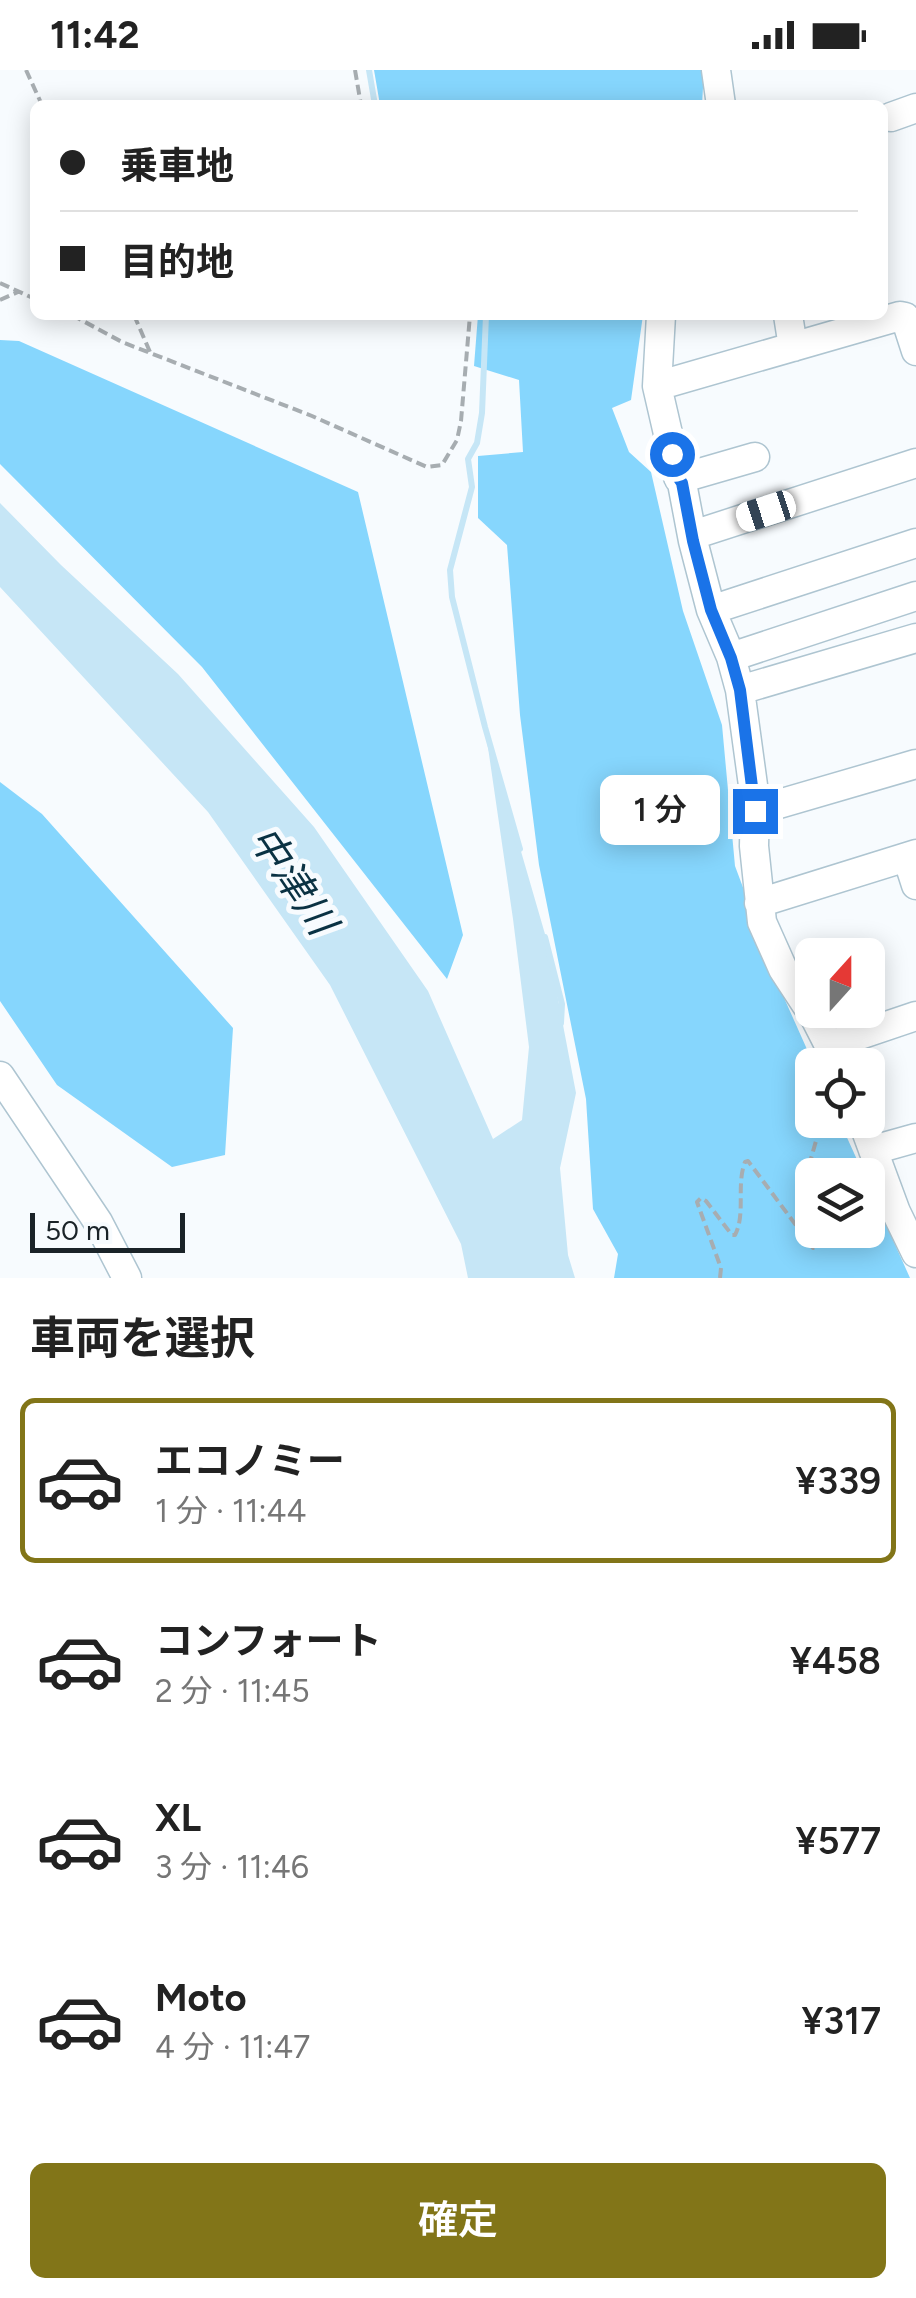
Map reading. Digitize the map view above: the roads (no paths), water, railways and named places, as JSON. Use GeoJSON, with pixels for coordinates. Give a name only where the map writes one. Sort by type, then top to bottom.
{"type":"FeatureCollection","features":[{"type":"Feature","properties":{"kind":"street"},"geometry":{"type":"LineString","coordinates":[[716,70],[720,100]]}},
{"type":"Feature","properties":{"kind":"street"},"geometry":{"type":"LineString","coordinates":[[910,313],[916,350]]}},
{"type":"Feature","properties":{"kind":"street"},"geometry":{"type":"LineString","coordinates":[[661,320],[656,386],[711,610],[740,690],[755,811],[754,846],[762,922],[783,969],[830,1048]]}},
{"type":"Feature","properties":{"kind":"street"},"geometry":{"type":"LineString","coordinates":[[789,320],[794,347]]}},
{"type":"Feature","properties":{"kind":"street"},"geometry":{"type":"LineString","coordinates":[[656,386],[886,320]]}},
{"type":"Feature","properties":{"kind":"street"},"geometry":{"type":"LineString","coordinates":[[679,478],[756,457]]}},
{"type":"Feature","properties":{"kind":"street"},"geometry":{"type":"LineString","coordinates":[[693,535],[805,507],[915,467]]}},
{"type":"Feature","properties":{"kind":"street"},"geometry":{"type":"LineString","coordinates":[[711,610],[859,550],[916,542]]}},
{"type":"Feature","properties":{"kind":"street"},"geometry":{"type":"LineString","coordinates":[[731,658],[916,596]]}},
{"type":"Feature","properties":{"kind":"street"},"geometry":{"type":"LineString","coordinates":[[740,690],[916,638]]}},
{"type":"Feature","properties":{"kind":"street"},"geometry":{"type":"LineString","coordinates":[[755,811],[916,764]]}},
{"type":"Feature","properties":{"kind":"street"},"geometry":{"type":"LineString","coordinates":[[759,903],[911,855],[916,885]]}},
{"type":"Feature","properties":{"kind":"street"},"geometry":{"type":"LineString","coordinates":[[849,1048],[916,1016]]}},
{"type":"Feature","properties":{"kind":"street"},"geometry":{"type":"LineString","coordinates":[[0,1076],[98,1222],[127,1278]]}},
{"type":"Feature","properties":{"kind":"street"},"geometry":{"type":"LineString","coordinates":[[869,1138],[904,1199],[916,1253]]}},
{"type":"Feature","properties":{"kind":"street"},"geometry":{"type":"LineString","coordinates":[[873,1150],[916,1138]]}},
{"type":"Feature","properties":{"kind":"water","name":"中津川"},"geometry":{"type":"Polygon","coordinates":[[[0,503],[178,674],[314,827],[428,991],[493,1139],[522,1120],[529,1047],[485,727],[547,941],[576,1093],[560,1168],[568,1255],[575,1278],[468,1278],[461,1244],[330,985],[208,812],[0,587],[0,503]]]}},
{"type":"Feature","properties":{"kind":"waterway"},"geometry":{"type":"LineString","coordinates":[[369,70],[374,100]]}},
{"type":"Feature","properties":{"kind":"waterway"},"geometry":{"type":"LineString","coordinates":[[486,320],[482,413],[477,443],[468,459],[472,487],[450,570],[452,597],[520,849]]}},
{"type":"Feature","properties":{"kind":"waterway"},"geometry":{"type":"LineString","coordinates":[[545,937],[562,1004],[561,1023]]}}]}
